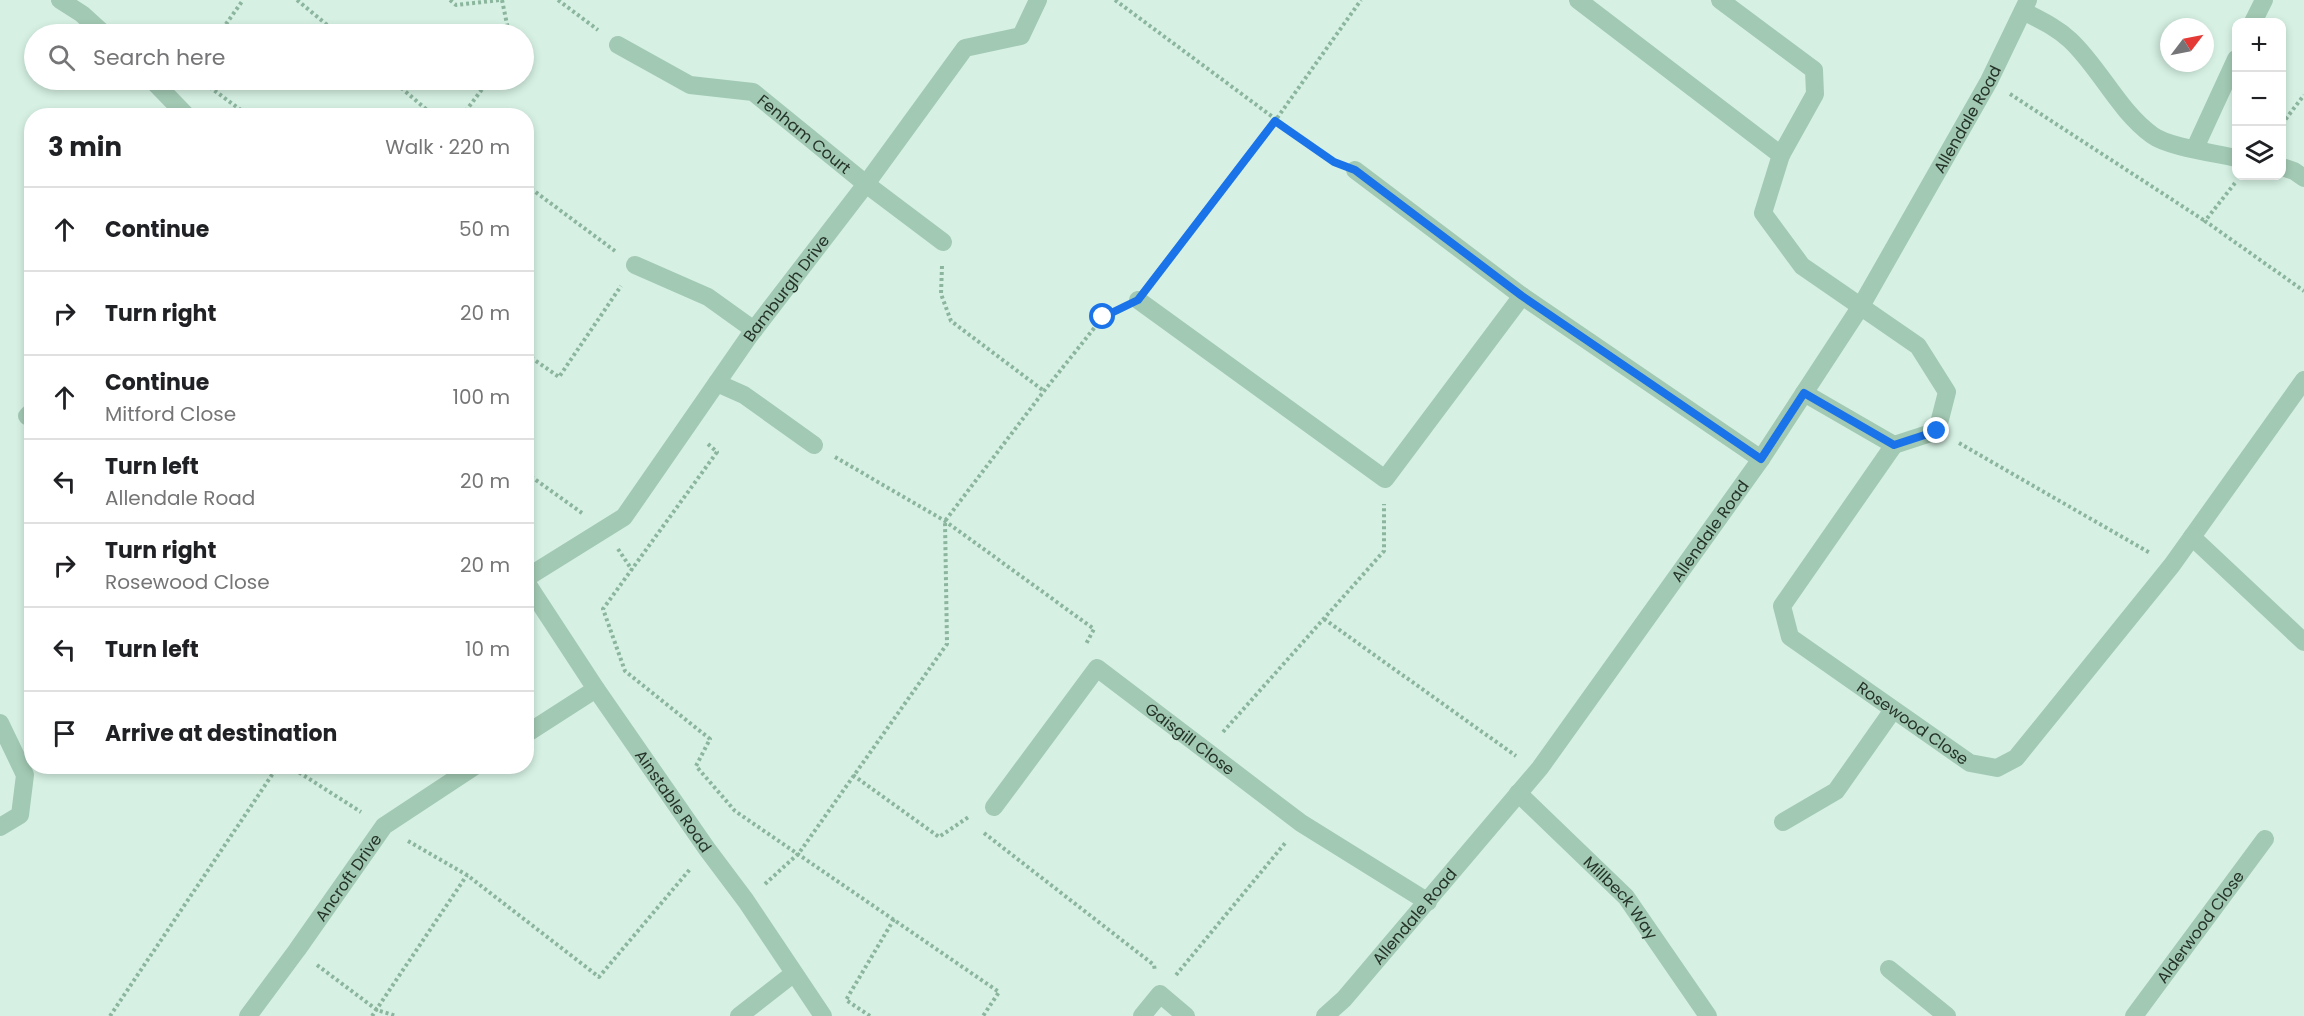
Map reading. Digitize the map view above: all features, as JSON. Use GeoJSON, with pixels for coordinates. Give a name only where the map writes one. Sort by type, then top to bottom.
{"type":"FeatureCollection","features":[{"type":"Feature","properties":{"kind":"street"},"geometry":{"type":"LineString","coordinates":[[60,0],[88,7],[98,24]]}},
{"type":"Feature","properties":{"kind":"street","name":"Bamburgh Drive"},"geometry":{"type":"LineString","coordinates":[[534,573],[624,517],[754,330],[966,48],[1021,36],[1038,0]]}},
{"type":"Feature","properties":{"kind":"street"},"geometry":{"type":"LineString","coordinates":[[1578,0],[1781,155]]}},
{"type":"Feature","properties":{"kind":"street"},"geometry":{"type":"LineString","coordinates":[[1720,0],[1814,70],[1815,94],[1781,155],[1763,213],[1802,266],[1918,346],[1947,392],[1937,431],[1894,445],[1804,393]]}},
{"type":"Feature","properties":{"kind":"street"},"geometry":{"type":"LineString","coordinates":[[2255,18],[2264,0]]}},
{"type":"Feature","properties":{"kind":"street"},"geometry":{"type":"LineString","coordinates":[[2025,6],[2071,41],[2119,101],[2152,135],[2164,141],[2232,157]]}},
{"type":"Feature","properties":{"kind":"street","name":"Allendale Road"},"geometry":{"type":"LineString","coordinates":[[1325,1016],[1344,999],[1428,902],[1537,771],[1761,459],[1861,306],[1989,81],[2025,6]]}},
{"type":"Feature","properties":{"kind":"street","name":"Fenham Court"},"geometry":{"type":"LineString","coordinates":[[618,45],[690,85],[753,92],[866,184],[943,242]]}},
{"type":"Feature","properties":{"kind":"street"},"geometry":{"type":"LineString","coordinates":[[2195,148],[2232,68]]}},
{"type":"Feature","properties":{"kind":"street"},"geometry":{"type":"LineString","coordinates":[[162,90],[180,108]]}},
{"type":"Feature","properties":{"kind":"street"},"geometry":{"type":"LineString","coordinates":[[2286,168],[2304,178]]}},
{"type":"Feature","properties":{"kind":"street"},"geometry":{"type":"LineString","coordinates":[[1355,170],[1522,296],[1761,459]]}},
{"type":"Feature","properties":{"kind":"street"},"geometry":{"type":"LineString","coordinates":[[635,265],[708,297],[754,330]]}},
{"type":"Feature","properties":{"kind":"street"},"geometry":{"type":"LineString","coordinates":[[1138,300],[1384,479],[1522,296]]}},
{"type":"Feature","properties":{"kind":"street","name":"Rosewood Close"},"geometry":{"type":"LineString","coordinates":[[1894,445],[1782,606],[1790,637],[1970,763],[1997,768],[2016,758],[2172,565],[2304,380]]}},
{"type":"Feature","properties":{"kind":"street"},"geometry":{"type":"LineString","coordinates":[[717,383],[744,395],[813,445]]}},
{"type":"Feature","properties":{"kind":"street"},"geometry":{"type":"LineString","coordinates":[[2192,537],[2304,642]]}},
{"type":"Feature","properties":{"kind":"street","name":"Ainstable Road"},"geometry":{"type":"LineString","coordinates":[[534,594],[596,689],[707,849],[746,901],[823,1016]]}},
{"type":"Feature","properties":{"kind":"street"},"geometry":{"type":"LineString","coordinates":[[994,807],[1097,668]]}},
{"type":"Feature","properties":{"kind":"street","name":"Gaisgill Close"},"geometry":{"type":"LineString","coordinates":[[1097,668],[1301,823],[1428,902]]}},
{"type":"Feature","properties":{"kind":"street"},"geometry":{"type":"LineString","coordinates":[[534,729],[596,689]]}},
{"type":"Feature","properties":{"kind":"street"},"geometry":{"type":"LineString","coordinates":[[1783,822],[1836,791],[1893,710]]}},
{"type":"Feature","properties":{"kind":"street"},"geometry":{"type":"LineString","coordinates":[[0,723],[24,773]]}},
{"type":"Feature","properties":{"kind":"street"},"geometry":{"type":"LineString","coordinates":[[0,827],[20,814],[25,774]]}},
{"type":"Feature","properties":{"kind":"street","name":"Ancroft Drive"},"geometry":{"type":"LineString","coordinates":[[248,1016],[384,826],[463,774]]}},
{"type":"Feature","properties":{"kind":"street","name":"Millbeck Way"},"geometry":{"type":"LineString","coordinates":[[1518,793],[1626,897],[1708,1016]]}},
{"type":"Feature","properties":{"kind":"street","name":"Alderwood Close"},"geometry":{"type":"LineString","coordinates":[[2134,1016],[2265,839]]}},
{"type":"Feature","properties":{"kind":"street"},"geometry":{"type":"LineString","coordinates":[[1889,969],[1947,1016]]}},
{"type":"Feature","properties":{"kind":"street"},"geometry":{"type":"LineString","coordinates":[[739,1016],[793,974]]}},
{"type":"Feature","properties":{"kind":"street"},"geometry":{"type":"LineString","coordinates":[[1142,1016],[1160,994],[1186,1016]]}},
{"type":"Feature","properties":{"kind":"path"},"geometry":{"type":"LineString","coordinates":[[226,24],[243,0]]}},
{"type":"Feature","properties":{"kind":"path"},"geometry":{"type":"LineString","coordinates":[[297,0],[326,24]]}},
{"type":"Feature","properties":{"kind":"path"},"geometry":{"type":"LineString","coordinates":[[450,0],[456,5],[501,0],[507,24]]}},
{"type":"Feature","properties":{"kind":"path"},"geometry":{"type":"LineString","coordinates":[[558,0],[618,45]]}},
{"type":"Feature","properties":{"kind":"path"},"geometry":{"type":"LineString","coordinates":[[1115,0],[1275,121],[1334,162],[1355,170]]}},
{"type":"Feature","properties":{"kind":"path"},"geometry":{"type":"LineString","coordinates":[[746,901],[799,854],[947,644],[945,521],[1103,317],[1138,300],[1275,121],[1360,0]]}},
{"type":"Feature","properties":{"kind":"path"},"geometry":{"type":"LineString","coordinates":[[1989,81],[2205,222],[2304,291]]}},
{"type":"Feature","properties":{"kind":"path"},"geometry":{"type":"LineString","coordinates":[[214,90],[238,108]]}},
{"type":"Feature","properties":{"kind":"path"},"geometry":{"type":"LineString","coordinates":[[404,90],[425,108]]}},
{"type":"Feature","properties":{"kind":"path"},"geometry":{"type":"LineString","coordinates":[[468,108],[482,90]]}},
{"type":"Feature","properties":{"kind":"path"},"geometry":{"type":"LineString","coordinates":[[2286,119],[2304,95]]}},
{"type":"Feature","properties":{"kind":"path"},"geometry":{"type":"LineString","coordinates":[[2205,222],[2238,180]]}},
{"type":"Feature","properties":{"kind":"path"},"geometry":{"type":"LineString","coordinates":[[534,191],[635,265],[559,377],[534,360]]}},
{"type":"Feature","properties":{"kind":"path"},"geometry":{"type":"LineString","coordinates":[[943,242],[941,294],[951,321],[1044,391]]}},
{"type":"Feature","properties":{"kind":"path"},"geometry":{"type":"LineString","coordinates":[[1937,431],[2172,565]]}},
{"type":"Feature","properties":{"kind":"path"},"geometry":{"type":"LineString","coordinates":[[714,437],[707,446],[717,452],[603,609],[625,671],[710,739],[696,766],[735,811],[999,992],[983,1016]]}},
{"type":"Feature","properties":{"kind":"path"},"geometry":{"type":"LineString","coordinates":[[813,445],[945,521],[1094,629],[1081,652],[1097,668]]}},
{"type":"Feature","properties":{"kind":"path"},"geometry":{"type":"LineString","coordinates":[[1206,751],[1384,551],[1384,479]]}},
{"type":"Feature","properties":{"kind":"path"},"geometry":{"type":"LineString","coordinates":[[1324,619],[1537,771]]}},
{"type":"Feature","properties":{"kind":"path"},"geometry":{"type":"LineString","coordinates":[[110,1016],[273,774]]}},
{"type":"Feature","properties":{"kind":"path"},"geometry":{"type":"LineString","coordinates":[[302,774],[467,875],[599,977],[707,849]]}},
{"type":"Feature","properties":{"kind":"path"},"geometry":{"type":"LineString","coordinates":[[853,775],[939,837],[964,818],[994,807]]}},
{"type":"Feature","properties":{"kind":"path"},"geometry":{"type":"LineString","coordinates":[[964,818],[974,826]]}},
{"type":"Feature","properties":{"kind":"path"},"geometry":{"type":"LineString","coordinates":[[1160,994],[1301,823]]}},
{"type":"Feature","properties":{"kind":"path"},"geometry":{"type":"LineString","coordinates":[[984,833],[1154,965],[1160,994]]}},
{"type":"Feature","properties":{"kind":"path"},"geometry":{"type":"LineString","coordinates":[[372,1016],[467,875]]}},
{"type":"Feature","properties":{"kind":"path"},"geometry":{"type":"LineString","coordinates":[[870,1016],[846,1000],[894,919]]}},
{"type":"Feature","properties":{"kind":"path"},"geometry":{"type":"LineString","coordinates":[[297,950],[377,1010],[396,1016]]}},
{"type":"Feature","properties":{"kind":"route"},"geometry":{"type":"LineString","coordinates":[[1103,317],[1138,300],[1275,121],[1334,162],[1355,170],[1522,296],[1761,459],[1804,393],[1894,445],[1937,431]]}}]}
